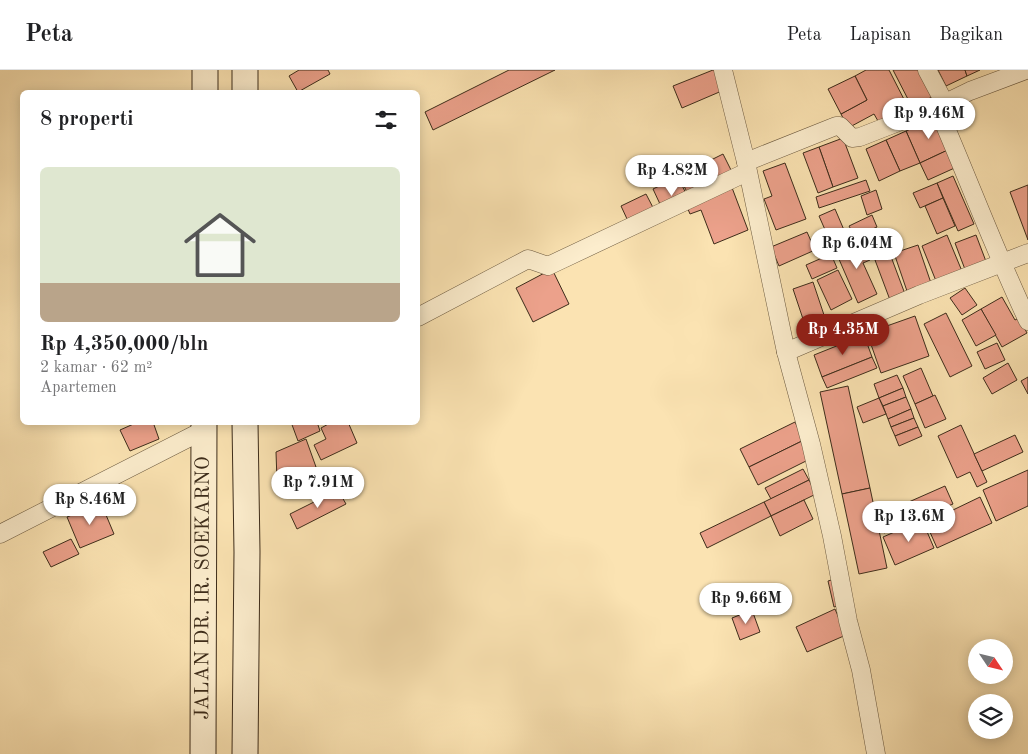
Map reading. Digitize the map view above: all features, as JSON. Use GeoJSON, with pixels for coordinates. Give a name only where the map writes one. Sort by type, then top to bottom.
{"type":"FeatureCollection","features":[{"type":"Feature","properties":{"kind":"main road"},"geometry":{"type":"LineString","coordinates":[[205,90],[206,70]]}},
{"type":"Feature","properties":{"kind":"main road"},"geometry":{"type":"LineString","coordinates":[[245,70],[245,90]]}},
{"type":"Feature","properties":{"kind":"main road"},"geometry":{"type":"LineString","coordinates":[[245,425],[247,562],[245,754]]}},
{"type":"Feature","properties":{"kind":"main road","name":"JALAN DR. IR. SOEKARNO"},"geometry":{"type":"LineString","coordinates":[[200,430],[203,754]]}},
{"type":"Feature","properties":{"kind":"street"},"geometry":{"type":"LineString","coordinates":[[722,70],[746,167],[786,352],[811,444],[832,536],[848,621],[861,670],[876,754]]}},
{"type":"Feature","properties":{"kind":"street"},"geometry":{"type":"LineString","coordinates":[[927,70],[1001,264],[1028,321]]}},
{"type":"Feature","properties":{"kind":"street"},"geometry":{"type":"LineString","coordinates":[[420,316],[528,258],[548,266],[746,167],[836,126],[840,126],[852,138],[856,138],[1026,70]]}},
{"type":"Feature","properties":{"kind":"street"},"geometry":{"type":"LineString","coordinates":[[786,352],[919,295],[1028,253]]}},
{"type":"Feature","properties":{"kind":"street"},"geometry":{"type":"LineString","coordinates":[[0,534],[200,430]]}},
{"type":"Feature","properties":{"kind":"building"},"geometry":{"type":"Polygon","coordinates":[[[299,70],[328,70],[330,74],[302,90],[297,90],[289,76],[299,70]]]}},
{"type":"Feature","properties":{"kind":"building"},"geometry":{"type":"Polygon","coordinates":[[[509,70],[555,70],[433,130],[425,112],[509,70]]]}},
{"type":"Feature","properties":{"kind":"building"},"geometry":{"type":"Polygon","coordinates":[[[716,70],[724,90],[682,108],[673,86],[716,70]]]}},
{"type":"Feature","properties":{"kind":"building"},"geometry":{"type":"Polygon","coordinates":[[[866,70],[889,70],[911,113],[882,128],[874,114],[848,128],[841,114],[867,100],[855,76],[866,70]]]}},
{"type":"Feature","properties":{"kind":"building"},"geometry":{"type":"Polygon","coordinates":[[[893,70],[924,70],[936,95],[912,107],[893,70]]]}},
{"type":"Feature","properties":{"kind":"building"},"geometry":{"type":"Polygon","coordinates":[[[938,70],[965,70],[967,76],[946,86],[938,70]]]}},
{"type":"Feature","properties":{"kind":"building"},"geometry":{"type":"Polygon","coordinates":[[[965,70],[980,70],[967,76],[965,70]]]}},
{"type":"Feature","properties":{"kind":"building"},"geometry":{"type":"Polygon","coordinates":[[[855,76],[867,100],[841,114],[828,89],[855,76]]]}},
{"type":"Feature","properties":{"kind":"building"},"geometry":{"type":"Polygon","coordinates":[[[938,117],[952,148],[920,163],[906,131],[938,117]]]}},
{"type":"Feature","properties":{"kind":"building"},"geometry":{"type":"Polygon","coordinates":[[[906,131],[920,163],[900,171],[886,140],[906,131]]]}},
{"type":"Feature","properties":{"kind":"building"},"geometry":{"type":"Polygon","coordinates":[[[843,138],[858,178],[833,187],[819,147],[843,138]]]}},
{"type":"Feature","properties":{"kind":"building"},"geometry":{"type":"Polygon","coordinates":[[[886,140],[900,171],[879,181],[866,149],[886,140]]]}},
{"type":"Feature","properties":{"kind":"building"},"geometry":{"type":"Polygon","coordinates":[[[819,147],[833,187],[818,193],[803,153],[819,147]]]}},
{"type":"Feature","properties":{"kind":"building"},"geometry":{"type":"Polygon","coordinates":[[[952,148],[959,166],[928,180],[920,163],[952,148]]]}},
{"type":"Feature","properties":{"kind":"building"},"geometry":{"type":"Polygon","coordinates":[[[723,154],[737,182],[693,204],[679,176],[723,154]]]}},
{"type":"Feature","properties":{"kind":"building"},"geometry":{"type":"Polygon","coordinates":[[[785,163],[806,219],[776,230],[764,199],[772,196],[763,171],[785,163]]]}},
{"type":"Feature","properties":{"kind":"building"},"geometry":{"type":"Polygon","coordinates":[[[953,176],[974,224],[958,231],[937,183],[953,176]]]}},
{"type":"Feature","properties":{"kind":"building"},"geometry":{"type":"Polygon","coordinates":[[[678,177],[691,204],[666,217],[653,189],[678,177]]]}},
{"type":"Feature","properties":{"kind":"building"},"geometry":{"type":"Polygon","coordinates":[[[866,180],[870,191],[819,208],[816,197],[866,180]]]}},
{"type":"Feature","properties":{"kind":"building"},"geometry":{"type":"Polygon","coordinates":[[[937,183],[943,198],[920,208],[913,193],[937,183]]]}},
{"type":"Feature","properties":{"kind":"building"},"geometry":{"type":"Polygon","coordinates":[[[731,185],[748,230],[714,244],[701,210],[690,214],[685,202],[731,185]]]}},
{"type":"Feature","properties":{"kind":"building"},"geometry":{"type":"Polygon","coordinates":[[[1028,185],[1028,240],[1010,192],[1028,185]]]}},
{"type":"Feature","properties":{"kind":"building"},"geometry":{"type":"Polygon","coordinates":[[[876,190],[882,209],[867,215],[861,196],[876,190]]]}},
{"type":"Feature","properties":{"kind":"building"},"geometry":{"type":"Polygon","coordinates":[[[646,194],[660,221],[634,234],[621,206],[646,194]]]}},
{"type":"Feature","properties":{"kind":"building"},"geometry":{"type":"Polygon","coordinates":[[[943,198],[955,226],[937,234],[925,206],[943,198]]]}},
{"type":"Feature","properties":{"kind":"building"},"geometry":{"type":"Polygon","coordinates":[[[835,209],[844,230],[848,229],[852,240],[833,248],[819,216],[835,209]]]}},
{"type":"Feature","properties":{"kind":"building"},"geometry":{"type":"Polygon","coordinates":[[[872,215],[877,227],[855,237],[849,226],[872,215]]]}},
{"type":"Feature","properties":{"kind":"building"},"geometry":{"type":"Polygon","coordinates":[[[878,231],[883,252],[872,256],[866,234],[878,231]]]}},
{"type":"Feature","properties":{"kind":"building"},"geometry":{"type":"Polygon","coordinates":[[[807,232],[815,250],[779,266],[771,247],[807,232]]]}},
{"type":"Feature","properties":{"kind":"building"},"geometry":{"type":"Polygon","coordinates":[[[947,235],[964,276],[938,286],[922,246],[947,235]]]}},
{"type":"Feature","properties":{"kind":"building"},"geometry":{"type":"Polygon","coordinates":[[[976,235],[987,264],[966,272],[955,243],[976,235]]]}},
{"type":"Feature","properties":{"kind":"building"},"geometry":{"type":"Polygon","coordinates":[[[861,239],[870,260],[863,263],[877,294],[858,303],[835,250],[861,239]]]}},
{"type":"Feature","properties":{"kind":"building"},"geometry":{"type":"Polygon","coordinates":[[[918,245],[932,286],[908,294],[894,253],[918,245]]]}},
{"type":"Feature","properties":{"kind":"building"},"geometry":{"type":"Polygon","coordinates":[[[831,254],[837,268],[812,279],[806,265],[831,254]]]}},
{"type":"Feature","properties":{"kind":"building"},"geometry":{"type":"Polygon","coordinates":[[[890,254],[905,294],[890,300],[875,260],[890,254]]]}},
{"type":"Feature","properties":{"kind":"building"},"geometry":{"type":"Polygon","coordinates":[[[552,269],[569,304],[533,322],[516,288],[552,269]]]}},
{"type":"Feature","properties":{"kind":"building"},"geometry":{"type":"Polygon","coordinates":[[[838,270],[852,299],[831,310],[817,280],[838,270]]]}},
{"type":"Feature","properties":{"kind":"building"},"geometry":{"type":"Polygon","coordinates":[[[813,282],[824,315],[804,322],[793,289],[813,282]]]}},
{"type":"Feature","properties":{"kind":"building"},"geometry":{"type":"Polygon","coordinates":[[[965,288],[977,305],[962,315],[950,298],[965,288]]]}},
{"type":"Feature","properties":{"kind":"building"},"geometry":{"type":"Polygon","coordinates":[[[1002,297],[1015,320],[1019,318],[1027,333],[1002,347],[981,309],[1002,297]]]}},
{"type":"Feature","properties":{"kind":"building"},"geometry":{"type":"Polygon","coordinates":[[[981,309],[996,335],[976,346],[962,320],[981,309]]]}},
{"type":"Feature","properties":{"kind":"building"},"geometry":{"type":"Polygon","coordinates":[[[946,313],[972,366],[950,377],[924,324],[946,313]]]}},
{"type":"Feature","properties":{"kind":"building"},"geometry":{"type":"Polygon","coordinates":[[[915,316],[929,356],[881,373],[867,333],[915,316]]]}},
{"type":"Feature","properties":{"kind":"building"},"geometry":{"type":"Polygon","coordinates":[[[864,335],[872,357],[822,377],[814,355],[864,335]]]}},
{"type":"Feature","properties":{"kind":"building"},"geometry":{"type":"Polygon","coordinates":[[[997,343],[1005,360],[985,369],[977,352],[997,343]]]}},
{"type":"Feature","properties":{"kind":"building"},"geometry":{"type":"Polygon","coordinates":[[[872,357],[877,368],[827,388],[822,377],[872,357]]]}},
{"type":"Feature","properties":{"kind":"building"},"geometry":{"type":"Polygon","coordinates":[[[1008,363],[1017,380],[992,394],[983,378],[1008,363]]]}},
{"type":"Feature","properties":{"kind":"building"},"geometry":{"type":"Polygon","coordinates":[[[921,368],[933,396],[915,404],[903,376],[921,368]]]}},
{"type":"Feature","properties":{"kind":"building"},"geometry":{"type":"Polygon","coordinates":[[[897,375],[903,388],[879,398],[874,384],[897,375]]]}},
{"type":"Feature","properties":{"kind":"building"},"geometry":{"type":"Polygon","coordinates":[[[1028,377],[1028,394],[1021,381],[1028,377]]]}},
{"type":"Feature","properties":{"kind":"building"},"geometry":{"type":"Polygon","coordinates":[[[848,386],[870,488],[842,494],[820,392],[848,386]]]}},
{"type":"Feature","properties":{"kind":"building"},"geometry":{"type":"Polygon","coordinates":[[[903,388],[906,397],[883,406],[879,398],[903,388]]]}},
{"type":"Feature","properties":{"kind":"building"},"geometry":{"type":"Polygon","coordinates":[[[935,395],[946,419],[925,428],[915,404],[935,395]]]}},
{"type":"Feature","properties":{"kind":"building"},"geometry":{"type":"Polygon","coordinates":[[[906,397],[911,409],[888,419],[883,406],[906,397]]]}},
{"type":"Feature","properties":{"kind":"building"},"geometry":{"type":"Polygon","coordinates":[[[879,398],[886,414],[863,423],[857,407],[879,398]]]}},
{"type":"Feature","properties":{"kind":"building"},"geometry":{"type":"Polygon","coordinates":[[[911,409],[914,418],[891,427],[888,419],[911,409]]]}},
{"type":"Feature","properties":{"kind":"building"},"geometry":{"type":"Polygon","coordinates":[[[914,418],[918,427],[895,436],[891,427],[914,418]]]}},
{"type":"Feature","properties":{"kind":"building"},"geometry":{"type":"Polygon","coordinates":[[[795,422],[804,440],[749,467],[740,449],[795,422]]]}},
{"type":"Feature","properties":{"kind":"building"},"geometry":{"type":"Polygon","coordinates":[[[131,425],[154,425],[159,439],[130,451],[120,430],[131,425]]]}},
{"type":"Feature","properties":{"kind":"building"},"geometry":{"type":"Polygon","coordinates":[[[292,425],[318,425],[320,431],[298,441],[292,425]]]}},
{"type":"Feature","properties":{"kind":"building"},"geometry":{"type":"Polygon","coordinates":[[[326,425],[349,425],[357,443],[321,460],[314,445],[326,439],[321,428],[326,425]]]}},
{"type":"Feature","properties":{"kind":"building"},"geometry":{"type":"Polygon","coordinates":[[[961,425],[987,482],[977,487],[970,472],[957,478],[938,436],[961,425]]]}},
{"type":"Feature","properties":{"kind":"building"},"geometry":{"type":"Polygon","coordinates":[[[918,427],[922,436],[899,446],[895,436],[918,427]]]}},
{"type":"Feature","properties":{"kind":"building"},"geometry":{"type":"Polygon","coordinates":[[[1015,435],[1023,452],[982,471],[974,454],[1015,435]]]}},
{"type":"Feature","properties":{"kind":"building"},"geometry":{"type":"Polygon","coordinates":[[[306,439],[316,467],[277,481],[276,452],[306,439]]]}},
{"type":"Feature","properties":{"kind":"building"},"geometry":{"type":"Polygon","coordinates":[[[804,440],[812,458],[758,485],[749,467],[804,440]]]}},
{"type":"Feature","properties":{"kind":"building"},"geometry":{"type":"Polygon","coordinates":[[[803,469],[809,480],[771,499],[765,488],[803,469]]]}},
{"type":"Feature","properties":{"kind":"building"},"geometry":{"type":"Polygon","coordinates":[[[1028,470],[1028,506],[996,521],[983,490],[1028,470]]]}},
{"type":"Feature","properties":{"kind":"building"},"geometry":{"type":"Polygon","coordinates":[[[809,480],[816,494],[771,516],[764,502],[809,480]]]}},
{"type":"Feature","properties":{"kind":"building"},"geometry":{"type":"Polygon","coordinates":[[[945,486],[953,504],[884,533],[877,516],[945,486]]]}},
{"type":"Feature","properties":{"kind":"building"},"geometry":{"type":"Polygon","coordinates":[[[870,488],[887,568],[859,574],[842,494],[870,488]]]}},
{"type":"Feature","properties":{"kind":"building"},"geometry":{"type":"Polygon","coordinates":[[[338,490],[346,504],[297,529],[290,514],[338,490]]]}},
{"type":"Feature","properties":{"kind":"building"},"geometry":{"type":"Polygon","coordinates":[[[980,497],[992,523],[937,548],[926,523],[980,497]]]}},
{"type":"Feature","properties":{"kind":"building"},"geometry":{"type":"Polygon","coordinates":[[[804,500],[813,519],[780,536],[771,516],[804,500]]]}},
{"type":"Feature","properties":{"kind":"building"},"geometry":{"type":"Polygon","coordinates":[[[764,502],[771,516],[707,548],[700,533],[764,502]]]}},
{"type":"Feature","properties":{"kind":"building"},"geometry":{"type":"Polygon","coordinates":[[[101,503],[114,534],[80,548],[67,517],[101,503]]]}},
{"type":"Feature","properties":{"kind":"building"},"geometry":{"type":"Polygon","coordinates":[[[922,520],[934,548],[895,565],[883,537],[922,520]]]}},
{"type":"Feature","properties":{"kind":"building"},"geometry":{"type":"Polygon","coordinates":[[[71,539],[79,554],[51,567],[43,552],[71,539]]]}},
{"type":"Feature","properties":{"kind":"building"},"geometry":{"type":"Polygon","coordinates":[[[838,578],[844,604],[834,607],[828,581],[838,578]]]}},
{"type":"Feature","properties":{"kind":"building"},"geometry":{"type":"Polygon","coordinates":[[[835,609],[846,635],[807,652],[796,627],[835,609]]]}},
{"type":"Feature","properties":{"kind":"building"},"geometry":{"type":"Polygon","coordinates":[[[752,610],[760,632],[740,640],[732,618],[752,610]]]}}]}
